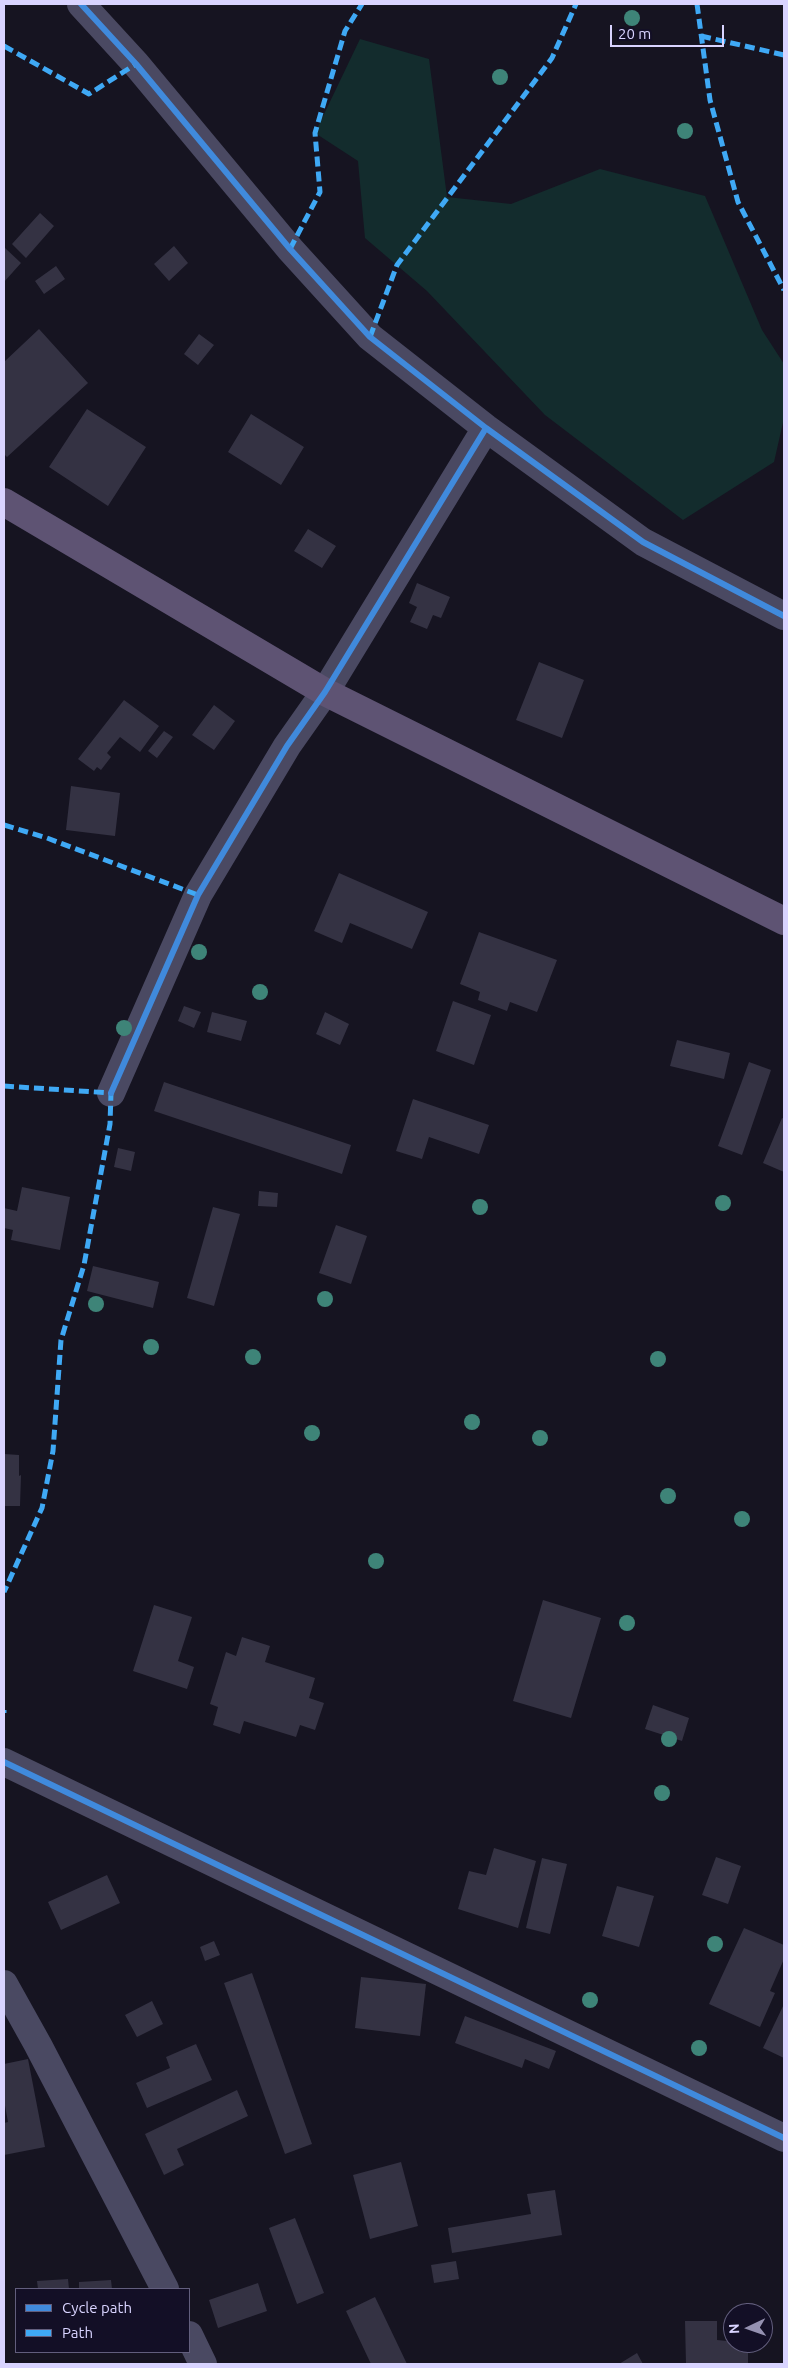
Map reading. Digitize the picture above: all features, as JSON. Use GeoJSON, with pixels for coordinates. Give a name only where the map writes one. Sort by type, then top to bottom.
{"type":"FeatureCollection","features":[{"type":"Feature","properties":{"kind":"main road"},"geometry":{"type":"LineString","coordinates":[[4,502],[325,692],[784,921]]}},
{"type":"Feature","properties":{"kind":"street"},"geometry":{"type":"LineString","coordinates":[[81,4],[136,64],[290,249],[370,337],[486,428],[643,542],[784,616]]}},
{"type":"Feature","properties":{"kind":"street"},"geometry":{"type":"LineString","coordinates":[[111,1093],[198,895],[287,746],[325,692],[486,428]]}},
{"type":"Feature","properties":{"kind":"street"},"geometry":{"type":"LineString","coordinates":[[4,1762],[728,2108],[784,2138]]}},
{"type":"Feature","properties":{"kind":"street"},"geometry":{"type":"LineString","coordinates":[[4,1984],[38,2045],[164,2288]]}},
{"type":"Feature","properties":{"kind":"street"},"geometry":{"type":"LineString","coordinates":[[190,2337],[203,2364]]}},
{"type":"Feature","properties":{"kind":"green space"},"geometry":{"type":"Polygon","coordinates":[[[360,39],[429,59],[447,197],[511,204],[600,169],[705,196],[762,330],[784,364],[784,418],[774,462],[683,520],[545,415],[427,291],[365,238],[358,161],[315,133],[360,39]]]}},
{"type":"Feature","properties":{"kind":"building"},"geometry":{"type":"Polygon","coordinates":[[[40,213],[54,226],[26,258],[12,244],[40,213]]]}},
{"type":"Feature","properties":{"kind":"building"},"geometry":{"type":"Polygon","coordinates":[[[174,246],[188,263],[169,281],[154,264],[174,246]]]}},
{"type":"Feature","properties":{"kind":"building"},"geometry":{"type":"Polygon","coordinates":[[[4,247],[21,263],[4,282],[4,247]]]}},
{"type":"Feature","properties":{"kind":"building"},"geometry":{"type":"Polygon","coordinates":[[[56,266],[65,279],[44,294],[35,281],[56,266]]]}},
{"type":"Feature","properties":{"kind":"building"},"geometry":{"type":"Polygon","coordinates":[[[39,329],[88,383],[7,457],[4,454],[4,362],[39,329]]]}},
{"type":"Feature","properties":{"kind":"building"},"geometry":{"type":"Polygon","coordinates":[[[199,334],[214,345],[198,365],[184,354],[199,334]]]}},
{"type":"Feature","properties":{"kind":"building"},"geometry":{"type":"Polygon","coordinates":[[[87,409],[146,447],[108,506],[49,467],[87,409]]]}},
{"type":"Feature","properties":{"kind":"building"},"geometry":{"type":"Polygon","coordinates":[[[251,414],[304,447],[281,485],[228,452],[251,414]]]}},
{"type":"Feature","properties":{"kind":"building"},"geometry":{"type":"Polygon","coordinates":[[[308,529],[336,546],[322,568],[294,551],[308,529]]]}},
{"type":"Feature","properties":{"kind":"building"},"geometry":{"type":"Polygon","coordinates":[[[417,583],[450,597],[441,618],[433,615],[427,629],[410,622],[417,607],[409,603],[417,583]]]}},
{"type":"Feature","properties":{"kind":"building"},"geometry":{"type":"Polygon","coordinates":[[[539,662],[584,680],[562,738],[516,720],[539,662]]]}},
{"type":"Feature","properties":{"kind":"building"},"geometry":{"type":"Polygon","coordinates":[[[124,700],[159,726],[140,752],[120,737],[107,753],[111,757],[101,770],[97,767],[94,771],[78,759],[124,700]]]}},
{"type":"Feature","properties":{"kind":"building"},"geometry":{"type":"Polygon","coordinates":[[[214,705],[235,721],[214,750],[192,735],[214,705]]]}},
{"type":"Feature","properties":{"kind":"building"},"geometry":{"type":"Polygon","coordinates":[[[164,731],[173,737],[157,758],[148,751],[164,731]]]}},
{"type":"Feature","properties":{"kind":"building"},"geometry":{"type":"Polygon","coordinates":[[[71,786],[120,793],[115,836],[66,830],[71,786]]]}},
{"type":"Feature","properties":{"kind":"building"},"geometry":{"type":"Polygon","coordinates":[[[339,873],[428,912],[412,949],[350,923],[342,943],[314,931],[339,873]]]}},
{"type":"Feature","properties":{"kind":"building"},"geometry":{"type":"Polygon","coordinates":[[[479,932],[557,960],[537,1012],[510,1002],[507,1011],[478,1000],[480,992],[460,984],[479,932]]]}},
{"type":"Feature","properties":{"kind":"building"},"geometry":{"type":"Polygon","coordinates":[[[453,1001],[491,1015],[474,1065],[436,1051],[453,1001]]]}},
{"type":"Feature","properties":{"kind":"building"},"geometry":{"type":"Polygon","coordinates":[[[184,1006],[201,1012],[194,1028],[178,1021],[184,1006]]]}},
{"type":"Feature","properties":{"kind":"building"},"geometry":{"type":"Polygon","coordinates":[[[212,1012],[247,1021],[241,1041],[207,1032],[212,1012]]]}},
{"type":"Feature","properties":{"kind":"building"},"geometry":{"type":"Polygon","coordinates":[[[325,1012],[349,1024],[340,1045],[316,1034],[325,1012]]]}},
{"type":"Feature","properties":{"kind":"building"},"geometry":{"type":"Polygon","coordinates":[[[677,1040],[730,1053],[724,1079],[670,1066],[677,1040]]]}},
{"type":"Feature","properties":{"kind":"building"},"geometry":{"type":"Polygon","coordinates":[[[749,1062],[771,1070],[742,1155],[718,1146],[749,1062]]]}},
{"type":"Feature","properties":{"kind":"building"},"geometry":{"type":"Polygon","coordinates":[[[164,1082],[351,1145],[342,1174],[154,1111],[164,1082]]]}},
{"type":"Feature","properties":{"kind":"building"},"geometry":{"type":"Polygon","coordinates":[[[413,1099],[489,1125],[479,1154],[429,1137],[422,1159],[396,1151],[413,1099]]]}},
{"type":"Feature","properties":{"kind":"building"},"geometry":{"type":"Polygon","coordinates":[[[782,1118],[784,1119],[784,1172],[763,1163],[782,1118]]]}},
{"type":"Feature","properties":{"kind":"building"},"geometry":{"type":"Polygon","coordinates":[[[118,1148],[135,1152],[131,1171],[114,1167],[118,1148]]]}},
{"type":"Feature","properties":{"kind":"building"},"geometry":{"type":"Polygon","coordinates":[[[22,1187],[70,1197],[60,1250],[11,1240],[13,1230],[4,1228],[4,1208],[17,1211],[22,1187]]]}},
{"type":"Feature","properties":{"kind":"building"},"geometry":{"type":"Polygon","coordinates":[[[259,1191],[278,1193],[277,1207],[258,1206],[259,1191]]]}},
{"type":"Feature","properties":{"kind":"building"},"geometry":{"type":"Polygon","coordinates":[[[213,1207],[240,1214],[214,1306],[187,1298],[213,1207]]]}},
{"type":"Feature","properties":{"kind":"building"},"geometry":{"type":"Polygon","coordinates":[[[336,1225],[367,1236],[351,1284],[319,1273],[336,1225]]]}},
{"type":"Feature","properties":{"kind":"building"},"geometry":{"type":"Polygon","coordinates":[[[93,1266],[159,1282],[153,1308],[87,1291],[93,1266]]]}},
{"type":"Feature","properties":{"kind":"building"},"geometry":{"type":"Polygon","coordinates":[[[4,1454],[19,1455],[19,1476],[21,1475],[20,1506],[4,1506],[4,1454]]]}},
{"type":"Feature","properties":{"kind":"building"},"geometry":{"type":"Polygon","coordinates":[[[543,1600],[601,1618],[571,1718],[513,1701],[543,1600]]]}},
{"type":"Feature","properties":{"kind":"building"},"geometry":{"type":"Polygon","coordinates":[[[154,1605],[192,1617],[178,1661],[194,1667],[187,1689],[133,1671],[154,1605]]]}},
{"type":"Feature","properties":{"kind":"building"},"geometry":{"type":"Polygon","coordinates":[[[242,1637],[270,1646],[265,1662],[315,1678],[309,1698],[324,1703],[315,1730],[300,1725],[296,1737],[244,1721],[240,1734],[213,1725],[218,1707],[210,1704],[226,1652],[236,1656],[242,1637]]]}},
{"type":"Feature","properties":{"kind":"building"},"geometry":{"type":"Polygon","coordinates":[[[653,1705],[689,1718],[682,1741],[645,1729],[653,1705]]]}},
{"type":"Feature","properties":{"kind":"building"},"geometry":{"type":"Polygon","coordinates":[[[494,1848],[536,1861],[518,1928],[458,1909],[469,1871],[486,1875],[494,1848]]]}},
{"type":"Feature","properties":{"kind":"building"},"geometry":{"type":"Polygon","coordinates":[[[716,1857],[741,1866],[728,1904],[702,1895],[716,1857]]]}},
{"type":"Feature","properties":{"kind":"building"},"geometry":{"type":"Polygon","coordinates":[[[542,1858],[567,1864],[550,1934],[526,1928],[542,1858]]]}},
{"type":"Feature","properties":{"kind":"building"},"geometry":{"type":"Polygon","coordinates":[[[107,1875],[120,1903],[61,1930],[48,1902],[107,1875]]]}},
{"type":"Feature","properties":{"kind":"building"},"geometry":{"type":"Polygon","coordinates":[[[617,1886],[654,1896],[639,1947],[602,1936],[617,1886]]]}},
{"type":"Feature","properties":{"kind":"building"},"geometry":{"type":"Polygon","coordinates":[[[744,1928],[784,1945],[784,1959],[770,1991],[775,1993],[760,2027],[709,2004],[744,1928]]]}},
{"type":"Feature","properties":{"kind":"building"},"geometry":{"type":"Polygon","coordinates":[[[214,1941],[220,1955],[205,1961],[200,1947],[214,1941]]]}},
{"type":"Feature","properties":{"kind":"building"},"geometry":{"type":"Polygon","coordinates":[[[252,1973],[312,2144],[285,2154],[224,1983],[252,1973]]]}},
{"type":"Feature","properties":{"kind":"building"},"geometry":{"type":"Polygon","coordinates":[[[361,1977],[426,1984],[420,2036],[355,2028],[361,1977]]]}},
{"type":"Feature","properties":{"kind":"building"},"geometry":{"type":"Polygon","coordinates":[[[152,2001],[163,2024],[137,2037],[125,2015],[152,2001]]]}},
{"type":"Feature","properties":{"kind":"building"},"geometry":{"type":"Polygon","coordinates":[[[784,2004],[784,2058],[763,2048],[784,2004]]]}},
{"type":"Feature","properties":{"kind":"building"},"geometry":{"type":"Polygon","coordinates":[[[465,2016],[556,2051],[549,2069],[525,2059],[522,2068],[455,2043],[465,2016]]]}},
{"type":"Feature","properties":{"kind":"building"},"geometry":{"type":"Polygon","coordinates":[[[196,2044],[212,2080],[147,2108],[136,2083],[170,2068],[166,2057],[196,2044]]]}},
{"type":"Feature","properties":{"kind":"building"},"geometry":{"type":"Polygon","coordinates":[[[28,2059],[45,2147],[4,2155],[4,2123],[8,2122],[4,2100],[4,2064],[28,2059]]]}},
{"type":"Feature","properties":{"kind":"building"},"geometry":{"type":"Polygon","coordinates":[[[237,2090],[248,2116],[177,2149],[184,2165],[164,2175],[145,2134],[237,2090]]]}},
{"type":"Feature","properties":{"kind":"building"},"geometry":{"type":"Polygon","coordinates":[[[401,2162],[418,2226],[370,2239],[353,2175],[401,2162]]]}},
{"type":"Feature","properties":{"kind":"building"},"geometry":{"type":"Polygon","coordinates":[[[555,2190],[562,2235],[452,2253],[448,2228],[531,2214],[527,2194],[555,2190]]]}},
{"type":"Feature","properties":{"kind":"building"},"geometry":{"type":"Polygon","coordinates":[[[295,2218],[324,2293],[297,2304],[269,2228],[295,2218]]]}},
{"type":"Feature","properties":{"kind":"building"},"geometry":{"type":"Polygon","coordinates":[[[456,2261],[459,2279],[434,2283],[431,2265],[456,2261]]]}},
{"type":"Feature","properties":{"kind":"building"},"geometry":{"type":"Polygon","coordinates":[[[68,2279],[69,2288],[38,2288],[37,2281],[68,2279]]]}},
{"type":"Feature","properties":{"kind":"building"},"geometry":{"type":"Polygon","coordinates":[[[111,2280],[112,2288],[79,2288],[79,2282],[111,2280]]]}},
{"type":"Feature","properties":{"kind":"building"},"geometry":{"type":"Polygon","coordinates":[[[258,2283],[267,2311],[218,2328],[209,2300],[258,2283]]]}},
{"type":"Feature","properties":{"kind":"building"},"geometry":{"type":"Polygon","coordinates":[[[375,2297],[407,2364],[371,2364],[346,2311],[375,2297]]]}},
{"type":"Feature","properties":{"kind":"building"},"geometry":{"type":"Polygon","coordinates":[[[685,2321],[717,2321],[717,2340],[723,2341],[723,2353],[748,2353],[748,2363],[686,2364],[685,2321]]]}},
{"type":"Feature","properties":{"kind":"building"},"geometry":{"type":"Polygon","coordinates":[[[637,2353],[643,2364],[619,2364],[637,2353]]]}},
{"type":"Feature","properties":{"kind":"marked path"},"geometry":{"type":"LineString","coordinates":[[290,249],[320,192],[315,133],[345,31],[362,4]]}},
{"type":"Feature","properties":{"kind":"marked path"},"geometry":{"type":"LineString","coordinates":[[370,337],[397,265],[552,58],[576,4]]}},
{"type":"Feature","properties":{"kind":"marked path"},"geometry":{"type":"LineString","coordinates":[[697,4],[710,100],[738,202],[784,290]]}},
{"type":"Feature","properties":{"kind":"marked path"},"geometry":{"type":"LineString","coordinates":[[701,36],[784,55]]}},
{"type":"Feature","properties":{"kind":"marked path"},"geometry":{"type":"LineString","coordinates":[[4,46],[89,94],[136,64]]}},
{"type":"Feature","properties":{"kind":"marked path"},"geometry":{"type":"LineString","coordinates":[[4,825],[47,838],[198,895]]}},
{"type":"Feature","properties":{"kind":"marked path"},"geometry":{"type":"LineString","coordinates":[[4,1086],[111,1093],[110,1124],[84,1265],[61,1340],[53,1451],[42,1508],[4,1592]]}},
{"type":"Feature","properties":{"kind":"cycle path"},"geometry":{"type":"LineString","coordinates":[[81,4],[136,64],[290,249],[370,337],[486,428],[643,542],[784,616]]}},
{"type":"Feature","properties":{"kind":"cycle path"},"geometry":{"type":"LineString","coordinates":[[111,1093],[198,895],[287,746],[325,692],[486,428]]}},
{"type":"Feature","properties":{"kind":"cycle path"},"geometry":{"type":"LineString","coordinates":[[4,1762],[784,2138]]}}]}
